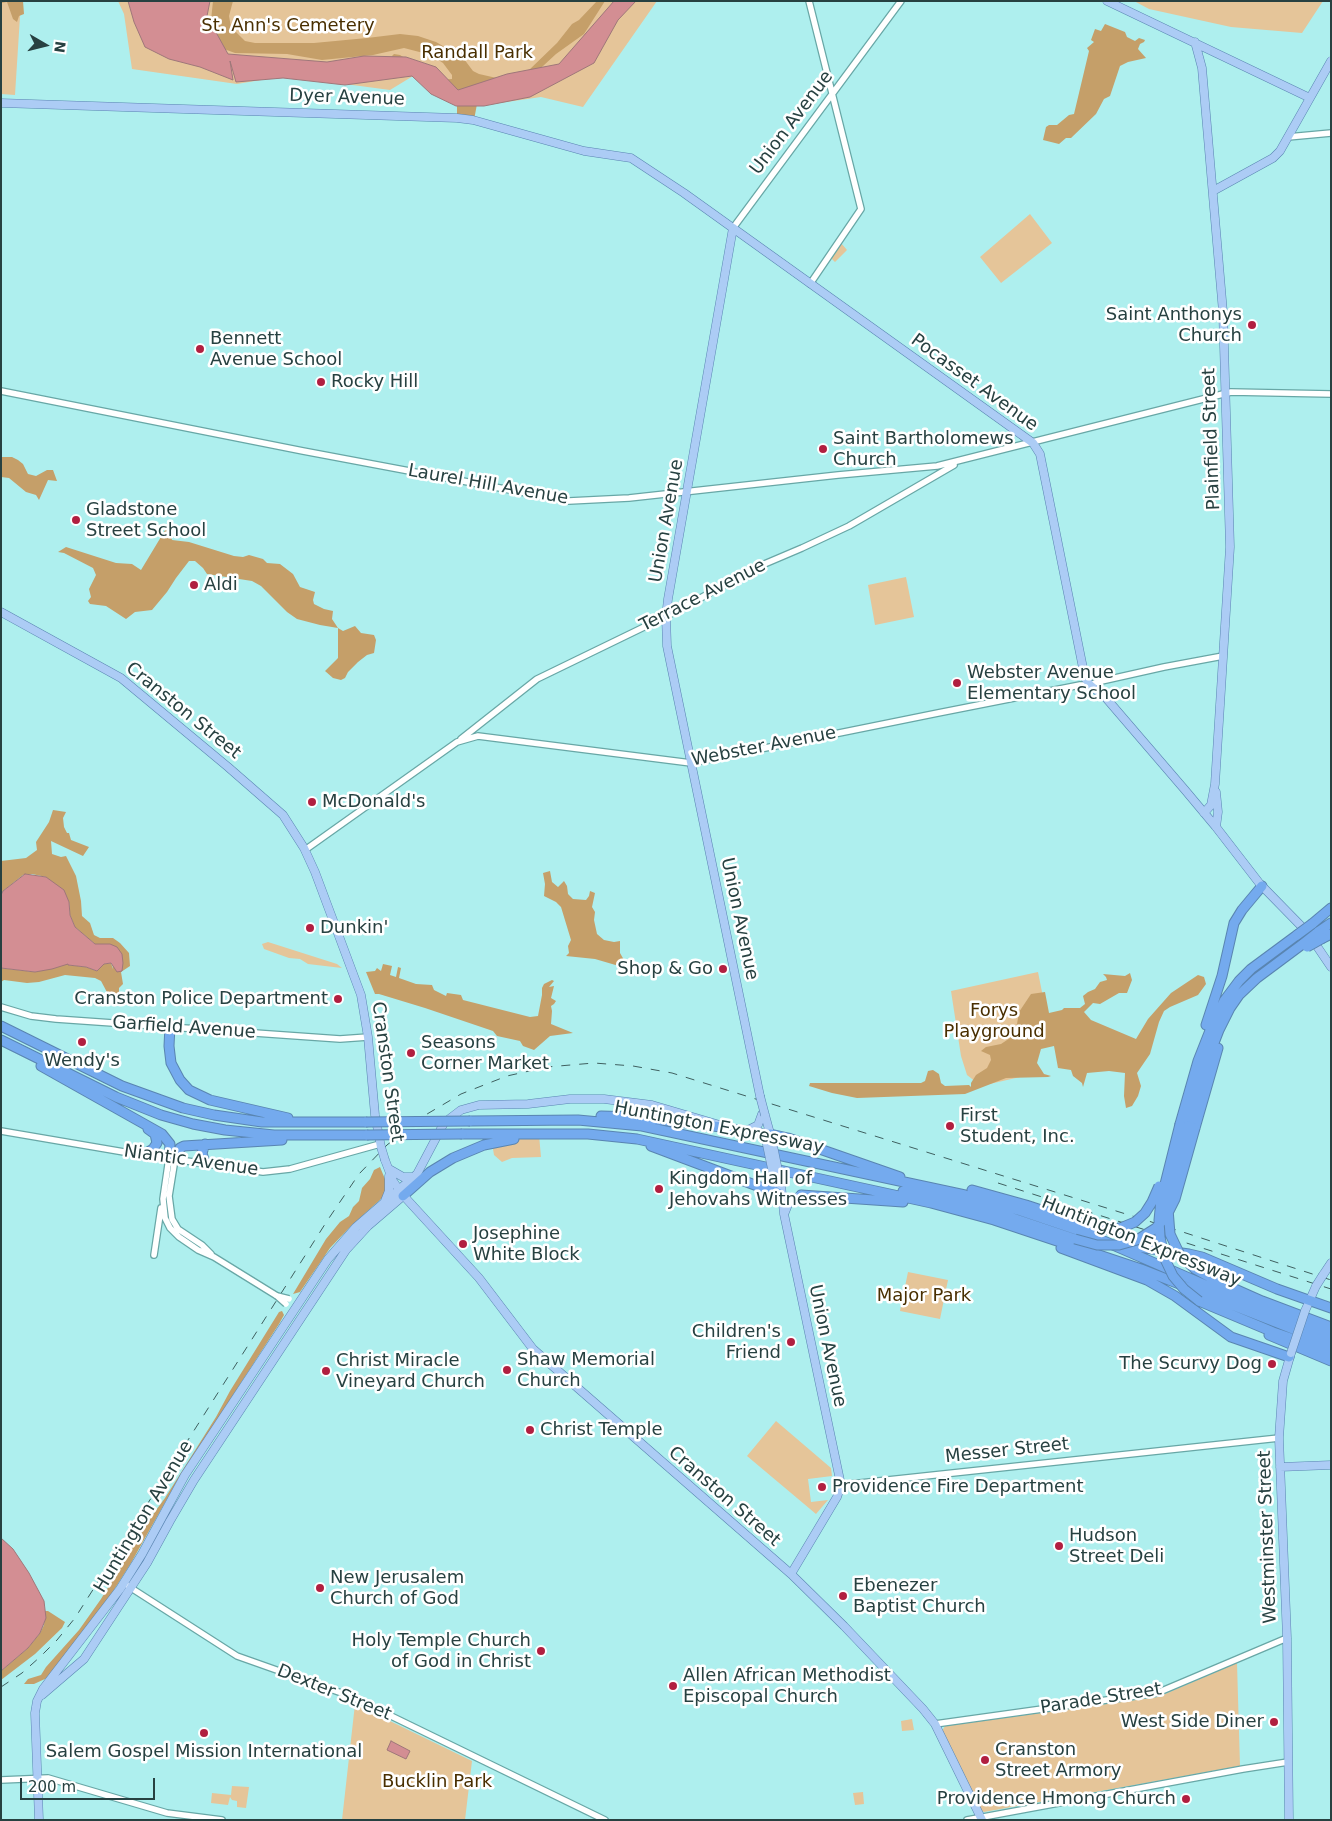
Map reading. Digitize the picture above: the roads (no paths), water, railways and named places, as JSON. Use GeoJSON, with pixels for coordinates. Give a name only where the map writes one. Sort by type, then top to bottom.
{"type":"FeatureCollection","features":[{"type":"Feature","properties":{"kind":"highway"},"geometry":{"type":"LineString","coordinates":[[844,1184],[866,1185],[943,1199],[1000,1214],[1097,1245],[1115,1246],[1137,1240],[1156,1228],[1168,1215],[1176,1199],[1195,1069],[1224,971],[1232,927],[1242,910],[1262,886]]}},
{"type":"Feature","properties":{"kind":"highway"},"geometry":{"type":"LineString","coordinates":[[1195,1069],[1213,1023],[1229,994],[1252,969],[1331,909]]}},
{"type":"Feature","properties":{"kind":"highway"},"geometry":{"type":"LineString","coordinates":[[1331,923],[1324,935],[1270,967],[1234,1001],[1219,1030],[1202,1076],[1171,1189],[1168,1209],[1170,1234],[1180,1255],[1195,1269],[1262,1301],[1331,1328]]}},
{"type":"Feature","properties":{"kind":"highway","name":"Huntington Expressway"},"geometry":{"type":"LineString","coordinates":[[1,1026],[122,1086],[151,1098],[214,1115],[262,1122],[586,1121],[642,1126],[920,1185],[1005,1206],[1083,1232],[1250,1304],[1331,1336]]}},
{"type":"Feature","properties":{"kind":"highway"},"geometry":{"type":"LineString","coordinates":[[170,1026],[169,1050],[172,1068],[182,1084],[197,1095],[210,1100],[281,1117],[344,1122]]}},
{"type":"Feature","properties":{"kind":"highway"},"geometry":{"type":"LineString","coordinates":[[1,1040],[64,1080],[166,1137],[172,1159]]}},
{"type":"Feature","properties":{"kind":"highway","name":"Huntington Expressway"},"geometry":{"type":"LineString","coordinates":[[1,1040],[108,1094],[162,1115],[225,1130],[257,1134],[303,1136],[604,1135],[653,1142],[955,1209],[1025,1230],[1156,1274],[1331,1344]]}},
{"type":"Feature","properties":{"kind":"highway"},"geometry":{"type":"LineString","coordinates":[[513,1121],[620,1116],[730,1128]]}},
{"type":"Feature","properties":{"kind":"highway"},"geometry":{"type":"LineString","coordinates":[[137,1121],[154,1133],[157,1140],[153,1150],[143,1155]]}},
{"type":"Feature","properties":{"kind":"highway"},"geometry":{"type":"LineString","coordinates":[[768,1137],[797,1140],[920,1185],[949,1186],[1001,1197],[1096,1228],[1111,1230],[1138,1220],[1151,1205],[1188,1126]]}},
{"type":"Feature","properties":{"kind":"highway"},"geometry":{"type":"LineString","coordinates":[[1188,1126],[1160,1200],[1160,1237],[1166,1261],[1173,1276],[1184,1289],[1200,1301],[1248,1322],[1331,1352]]}},
{"type":"Feature","properties":{"kind":"highway"},"geometry":{"type":"LineString","coordinates":[[401,1193],[453,1158],[478,1147],[506,1140],[571,1134]]}},
{"type":"Feature","properties":{"kind":"highway"},"geometry":{"type":"LineString","coordinates":[[604,1135],[650,1146],[768,1190],[779,1188]]}},
{"type":"Feature","properties":{"kind":"highway"},"geometry":{"type":"LineString","coordinates":[[172,1159],[181,1147],[276,1141],[303,1136]]}},
{"type":"Feature","properties":{"kind":"highway"},"geometry":{"type":"LineString","coordinates":[[204,1163],[202,1150],[205,1144]]}},
{"type":"Feature","properties":{"kind":"highway"},"geometry":{"type":"LineString","coordinates":[[801,1195],[888,1200],[955,1209]]}},
{"type":"Feature","properties":{"kind":"highway"},"geometry":{"type":"LineString","coordinates":[[1025,1230],[1060,1247],[1147,1280],[1175,1296],[1231,1337],[1290,1355]]}},
{"type":"Feature","properties":{"kind":"highway"},"geometry":{"type":"LineString","coordinates":[[1106,1241],[1198,1256],[1331,1308]]}},
{"type":"Feature","properties":{"kind":"highway"},"geometry":{"type":"LineString","coordinates":[[1248,1322],[1279,1340],[1331,1361]]}},
{"type":"Feature","properties":{"kind":"main road"},"geometry":{"type":"LineString","coordinates":[[1107,1],[1310,98]]}},
{"type":"Feature","properties":{"kind":"main road","name":"Plainfield Street"},"geometry":{"type":"LineString","coordinates":[[1195,42],[1202,68],[1224,312],[1230,547],[1215,784],[1211,804],[1204,813]]}},
{"type":"Feature","properties":{"kind":"main road"},"geometry":{"type":"LineString","coordinates":[[1213,191],[1273,158],[1280,151],[1331,61]]}},
{"type":"Feature","properties":{"kind":"main road","name":"Dyer Avenue"},"geometry":{"type":"LineString","coordinates":[[1,103],[457,118],[472,120],[584,151],[631,158],[677,188]]}},
{"type":"Feature","properties":{"kind":"main road","name":"Pocasset Avenue"},"geometry":{"type":"LineString","coordinates":[[677,188],[1033,443],[1040,454],[1085,678],[1090,685],[1106,698],[1204,813]]}},
{"type":"Feature","properties":{"kind":"main road","name":"Union Avenue"},"geometry":{"type":"LineString","coordinates":[[733,228],[666,616],[667,646],[841,1485]]}},
{"type":"Feature","properties":{"kind":"main road","name":"Cranston Street"},"geometry":{"type":"LineString","coordinates":[[1,612],[121,678],[283,816],[305,850],[361,994],[368,1037],[380,1145],[388,1169],[401,1193],[479,1278],[533,1349],[790,1574],[911,1695],[935,1724],[981,1818]]}},
{"type":"Feature","properties":{"kind":"main road","name":"Plainfield Street"},"geometry":{"type":"LineString","coordinates":[[1215,784],[1218,812],[1216,827]]}},
{"type":"Feature","properties":{"kind":"main road"},"geometry":{"type":"LineString","coordinates":[[1204,813],[1262,886],[1308,933],[1331,967]]}},
{"type":"Feature","properties":{"kind":"main road","name":"Huntington Avenue"},"geometry":{"type":"LineString","coordinates":[[39,1697],[83,1661],[149,1560],[194,1480],[304,1312],[356,1238],[415,1177],[424,1163],[437,1132],[444,1123],[461,1110],[479,1105],[528,1104],[575,1099],[611,1099],[658,1106],[730,1128],[745,1130],[768,1137]]}},
{"type":"Feature","properties":{"kind":"main road"},"geometry":{"type":"LineString","coordinates":[[745,1130],[757,1126],[763,1114]]}},
{"type":"Feature","properties":{"kind":"main road"},"geometry":{"type":"LineString","coordinates":[[388,1169],[401,1177],[415,1177]]}},
{"type":"Feature","properties":{"kind":"main road"},"geometry":{"type":"LineString","coordinates":[[384,1203],[389,1191],[388,1169]]}},
{"type":"Feature","properties":{"kind":"main road"},"geometry":{"type":"LineString","coordinates":[[779,1188],[801,1195]]}},
{"type":"Feature","properties":{"kind":"main road","name":"Huntington Avenue"},"geometry":{"type":"LineString","coordinates":[[39,1697],[45,1686],[124,1584],[185,1475],[338,1246],[356,1227],[384,1203],[401,1193]]}},
{"type":"Feature","properties":{"kind":"main road"},"geometry":{"type":"LineString","coordinates":[[784,1214],[789,1202],[801,1195]]}},
{"type":"Feature","properties":{"kind":"main road","name":"Westminster Street"},"geometry":{"type":"LineString","coordinates":[[1289,1820],[1287,1638],[1279,1438],[1282,1386],[1290,1355],[1309,1300],[1331,1263]]}},
{"type":"Feature","properties":{"kind":"main road"},"geometry":{"type":"LineString","coordinates":[[286,1323],[287,1301]]}},
{"type":"Feature","properties":{"kind":"main road"},"geometry":{"type":"LineString","coordinates":[[1280,1467],[1331,1465]]}},
{"type":"Feature","properties":{"kind":"main road"},"geometry":{"type":"LineString","coordinates":[[790,1574],[837,1497],[841,1485]]}},
{"type":"Feature","properties":{"kind":"main road"},"geometry":{"type":"LineString","coordinates":[[39,1697],[35,1712],[40,1820]]}},
{"type":"Feature","properties":{"kind":"street"},"geometry":{"type":"LineString","coordinates":[[809,1],[861,209],[810,284]]}},
{"type":"Feature","properties":{"kind":"street","name":"Union Avenue"},"geometry":{"type":"LineString","coordinates":[[733,228],[901,1]]}},
{"type":"Feature","properties":{"kind":"street"},"geometry":{"type":"LineString","coordinates":[[1288,137],[1331,133]]}},
{"type":"Feature","properties":{"kind":"street","name":"Laurel Hill Avenue"},"geometry":{"type":"LineString","coordinates":[[1,391],[303,452],[569,501],[629,498],[937,466],[1226,393],[1331,394]]}},
{"type":"Feature","properties":{"kind":"street"},"geometry":{"type":"LineString","coordinates":[[1016,447],[1019,438],[1018,431]]}},
{"type":"Feature","properties":{"kind":"street","name":"Terrace Avenue"},"geometry":{"type":"LineString","coordinates":[[456,742],[537,679],[666,616],[755,568],[856,522],[958,462]]}},
{"type":"Feature","properties":{"kind":"street","name":"Webster Avenue"},"geometry":{"type":"LineString","coordinates":[[305,850],[456,742],[478,736],[691,764],[938,713],[1080,685],[1090,685],[1164,667],[1223,656]]}},
{"type":"Feature","properties":{"kind":"street","name":"Garfield Avenue"},"geometry":{"type":"LineString","coordinates":[[1,1007],[48,1019],[340,1039],[368,1037]]}},
{"type":"Feature","properties":{"kind":"street","name":"Niantic Avenue"},"geometry":{"type":"LineString","coordinates":[[1,1131],[253,1171],[281,1171],[380,1145]]}},
{"type":"Feature","properties":{"kind":"street"},"geometry":{"type":"LineString","coordinates":[[172,1159],[164,1218],[175,1233],[198,1250],[214,1257],[304,1312]]}},
{"type":"Feature","properties":{"kind":"street"},"geometry":{"type":"LineString","coordinates":[[154,1255],[166,1198]]}},
{"type":"Feature","properties":{"kind":"street"},"geometry":{"type":"LineString","coordinates":[[166,1198],[170,1215],[176,1226],[202,1245],[214,1257]]}},
{"type":"Feature","properties":{"kind":"street","name":"Messer Street"},"geometry":{"type":"LineString","coordinates":[[841,1485],[1279,1438]]}},
{"type":"Feature","properties":{"kind":"street","name":"Dexter Street"},"geometry":{"type":"LineString","coordinates":[[124,1584],[237,1656],[350,1696],[605,1820]]}},
{"type":"Feature","properties":{"kind":"street","name":"Parade Street"},"geometry":{"type":"LineString","coordinates":[[935,1724],[1157,1694],[1287,1638]]}},
{"type":"Feature","properties":{"kind":"street"},"geometry":{"type":"LineString","coordinates":[[968,1820],[1288,1762]]}},
{"type":"Feature","properties":{"kind":"street"},"geometry":{"type":"LineString","coordinates":[[1,1780],[50,1779],[167,1813],[222,1820]]}},
{"type":"Feature","properties":{"kind":"railway"},"geometry":{"type":"LineString","coordinates":[[1,1687],[22,1673],[40,1657],[75,1618],[327,1221],[359,1174],[387,1145],[422,1117],[461,1094],[507,1076],[547,1067],[594,1063],[633,1066],[672,1073],[1158,1224],[1331,1280]]}},
{"type":"Feature","properties":{"kind":"railway"},"geometry":{"type":"LineString","coordinates":[[998,1183],[1331,1289]]}},
{"type":"Feature","properties":{"kind":"place","name":"Saint Anthonys Church"},"geometry":{"type":"Point","coordinates":[1252,325]}},
{"type":"Feature","properties":{"kind":"place","name":"Bennett Avenue School"},"geometry":{"type":"Point","coordinates":[200,349]}},
{"type":"Feature","properties":{"kind":"place","name":"Rocky Hill"},"geometry":{"type":"Point","coordinates":[321,382]}},
{"type":"Feature","properties":{"kind":"place","name":"Saint Bartholomews Church"},"geometry":{"type":"Point","coordinates":[823,449]}},
{"type":"Feature","properties":{"kind":"place","name":"Gladstone Street School"},"geometry":{"type":"Point","coordinates":[76,520]}},
{"type":"Feature","properties":{"kind":"place","name":"Aldi"},"geometry":{"type":"Point","coordinates":[194,585]}},
{"type":"Feature","properties":{"kind":"place","name":"Webster Avenue Elementary School"},"geometry":{"type":"Point","coordinates":[957,683]}},
{"type":"Feature","properties":{"kind":"place","name":"McDonald's"},"geometry":{"type":"Point","coordinates":[312,802]}},
{"type":"Feature","properties":{"kind":"place","name":"Dunkin'"},"geometry":{"type":"Point","coordinates":[310,928]}},
{"type":"Feature","properties":{"kind":"place","name":"Shop & Go"},"geometry":{"type":"Point","coordinates":[723,969]}},
{"type":"Feature","properties":{"kind":"place","name":"Cranston Police Department"},"geometry":{"type":"Point","coordinates":[338,999]}},
{"type":"Feature","properties":{"kind":"place","name":"Wendy's"},"geometry":{"type":"Point","coordinates":[82,1042]}},
{"type":"Feature","properties":{"kind":"place","name":"Seasons Corner Market"},"geometry":{"type":"Point","coordinates":[411,1053]}},
{"type":"Feature","properties":{"kind":"place","name":"First Student, Inc."},"geometry":{"type":"Point","coordinates":[950,1126]}},
{"type":"Feature","properties":{"kind":"place","name":"Kingdom Hall of Jehovahs Witnesses"},"geometry":{"type":"Point","coordinates":[659,1189]}},
{"type":"Feature","properties":{"kind":"place","name":"Josephine White Block"},"geometry":{"type":"Point","coordinates":[463,1244]}},
{"type":"Feature","properties":{"kind":"place","name":"Children's Friend"},"geometry":{"type":"Point","coordinates":[791,1342]}},
{"type":"Feature","properties":{"kind":"place","name":"The Scurvy Dog"},"geometry":{"type":"Point","coordinates":[1272,1364]}},
{"type":"Feature","properties":{"kind":"place","name":"Shaw Memorial Church"},"geometry":{"type":"Point","coordinates":[507,1370]}},
{"type":"Feature","properties":{"kind":"place","name":"Christ Miracle Vineyard Church"},"geometry":{"type":"Point","coordinates":[326,1371]}},
{"type":"Feature","properties":{"kind":"place","name":"Christ Temple"},"geometry":{"type":"Point","coordinates":[530,1430]}},
{"type":"Feature","properties":{"kind":"place","name":"Providence Fire Department"},"geometry":{"type":"Point","coordinates":[822,1487]}},
{"type":"Feature","properties":{"kind":"place","name":"Hudson Street Deli"},"geometry":{"type":"Point","coordinates":[1059,1546]}},
{"type":"Feature","properties":{"kind":"place","name":"New Jerusalem Church of God"},"geometry":{"type":"Point","coordinates":[320,1588]}},
{"type":"Feature","properties":{"kind":"place","name":"Ebenezer Baptist Church"},"geometry":{"type":"Point","coordinates":[843,1596]}},
{"type":"Feature","properties":{"kind":"place","name":"Holy Temple Church of God in Christ"},"geometry":{"type":"Point","coordinates":[541,1651]}},
{"type":"Feature","properties":{"kind":"place","name":"Allen African Methodist Episcopal Church"},"geometry":{"type":"Point","coordinates":[673,1686]}},
{"type":"Feature","properties":{"kind":"place","name":"West Side Diner"},"geometry":{"type":"Point","coordinates":[1274,1722]}},
{"type":"Feature","properties":{"kind":"place","name":"Salem Gospel Mission International"},"geometry":{"type":"Point","coordinates":[204,1733]}},
{"type":"Feature","properties":{"kind":"place","name":"Cranston Street Armory"},"geometry":{"type":"Point","coordinates":[985,1760]}},
{"type":"Feature","properties":{"kind":"place","name":"Providence Hmong Church"},"geometry":{"type":"Point","coordinates":[1186,1799]}},
{"type":"Feature","properties":{"kind":"park label","name":"St. Ann's Cemetery"},"geometry":{"type":"Point","coordinates":[288,26]}},
{"type":"Feature","properties":{"kind":"park label","name":"Randall Park"},"geometry":{"type":"Point","coordinates":[477,53]}},
{"type":"Feature","properties":{"kind":"park label","name":"Forys Playground"},"geometry":{"type":"Point","coordinates":[994,1021]}},
{"type":"Feature","properties":{"kind":"park label","name":"Major Park"},"geometry":{"type":"Point","coordinates":[924,1296]}},
{"type":"Feature","properties":{"kind":"park label","name":"Bucklin Park"},"geometry":{"type":"Point","coordinates":[437,1782]}}]}
